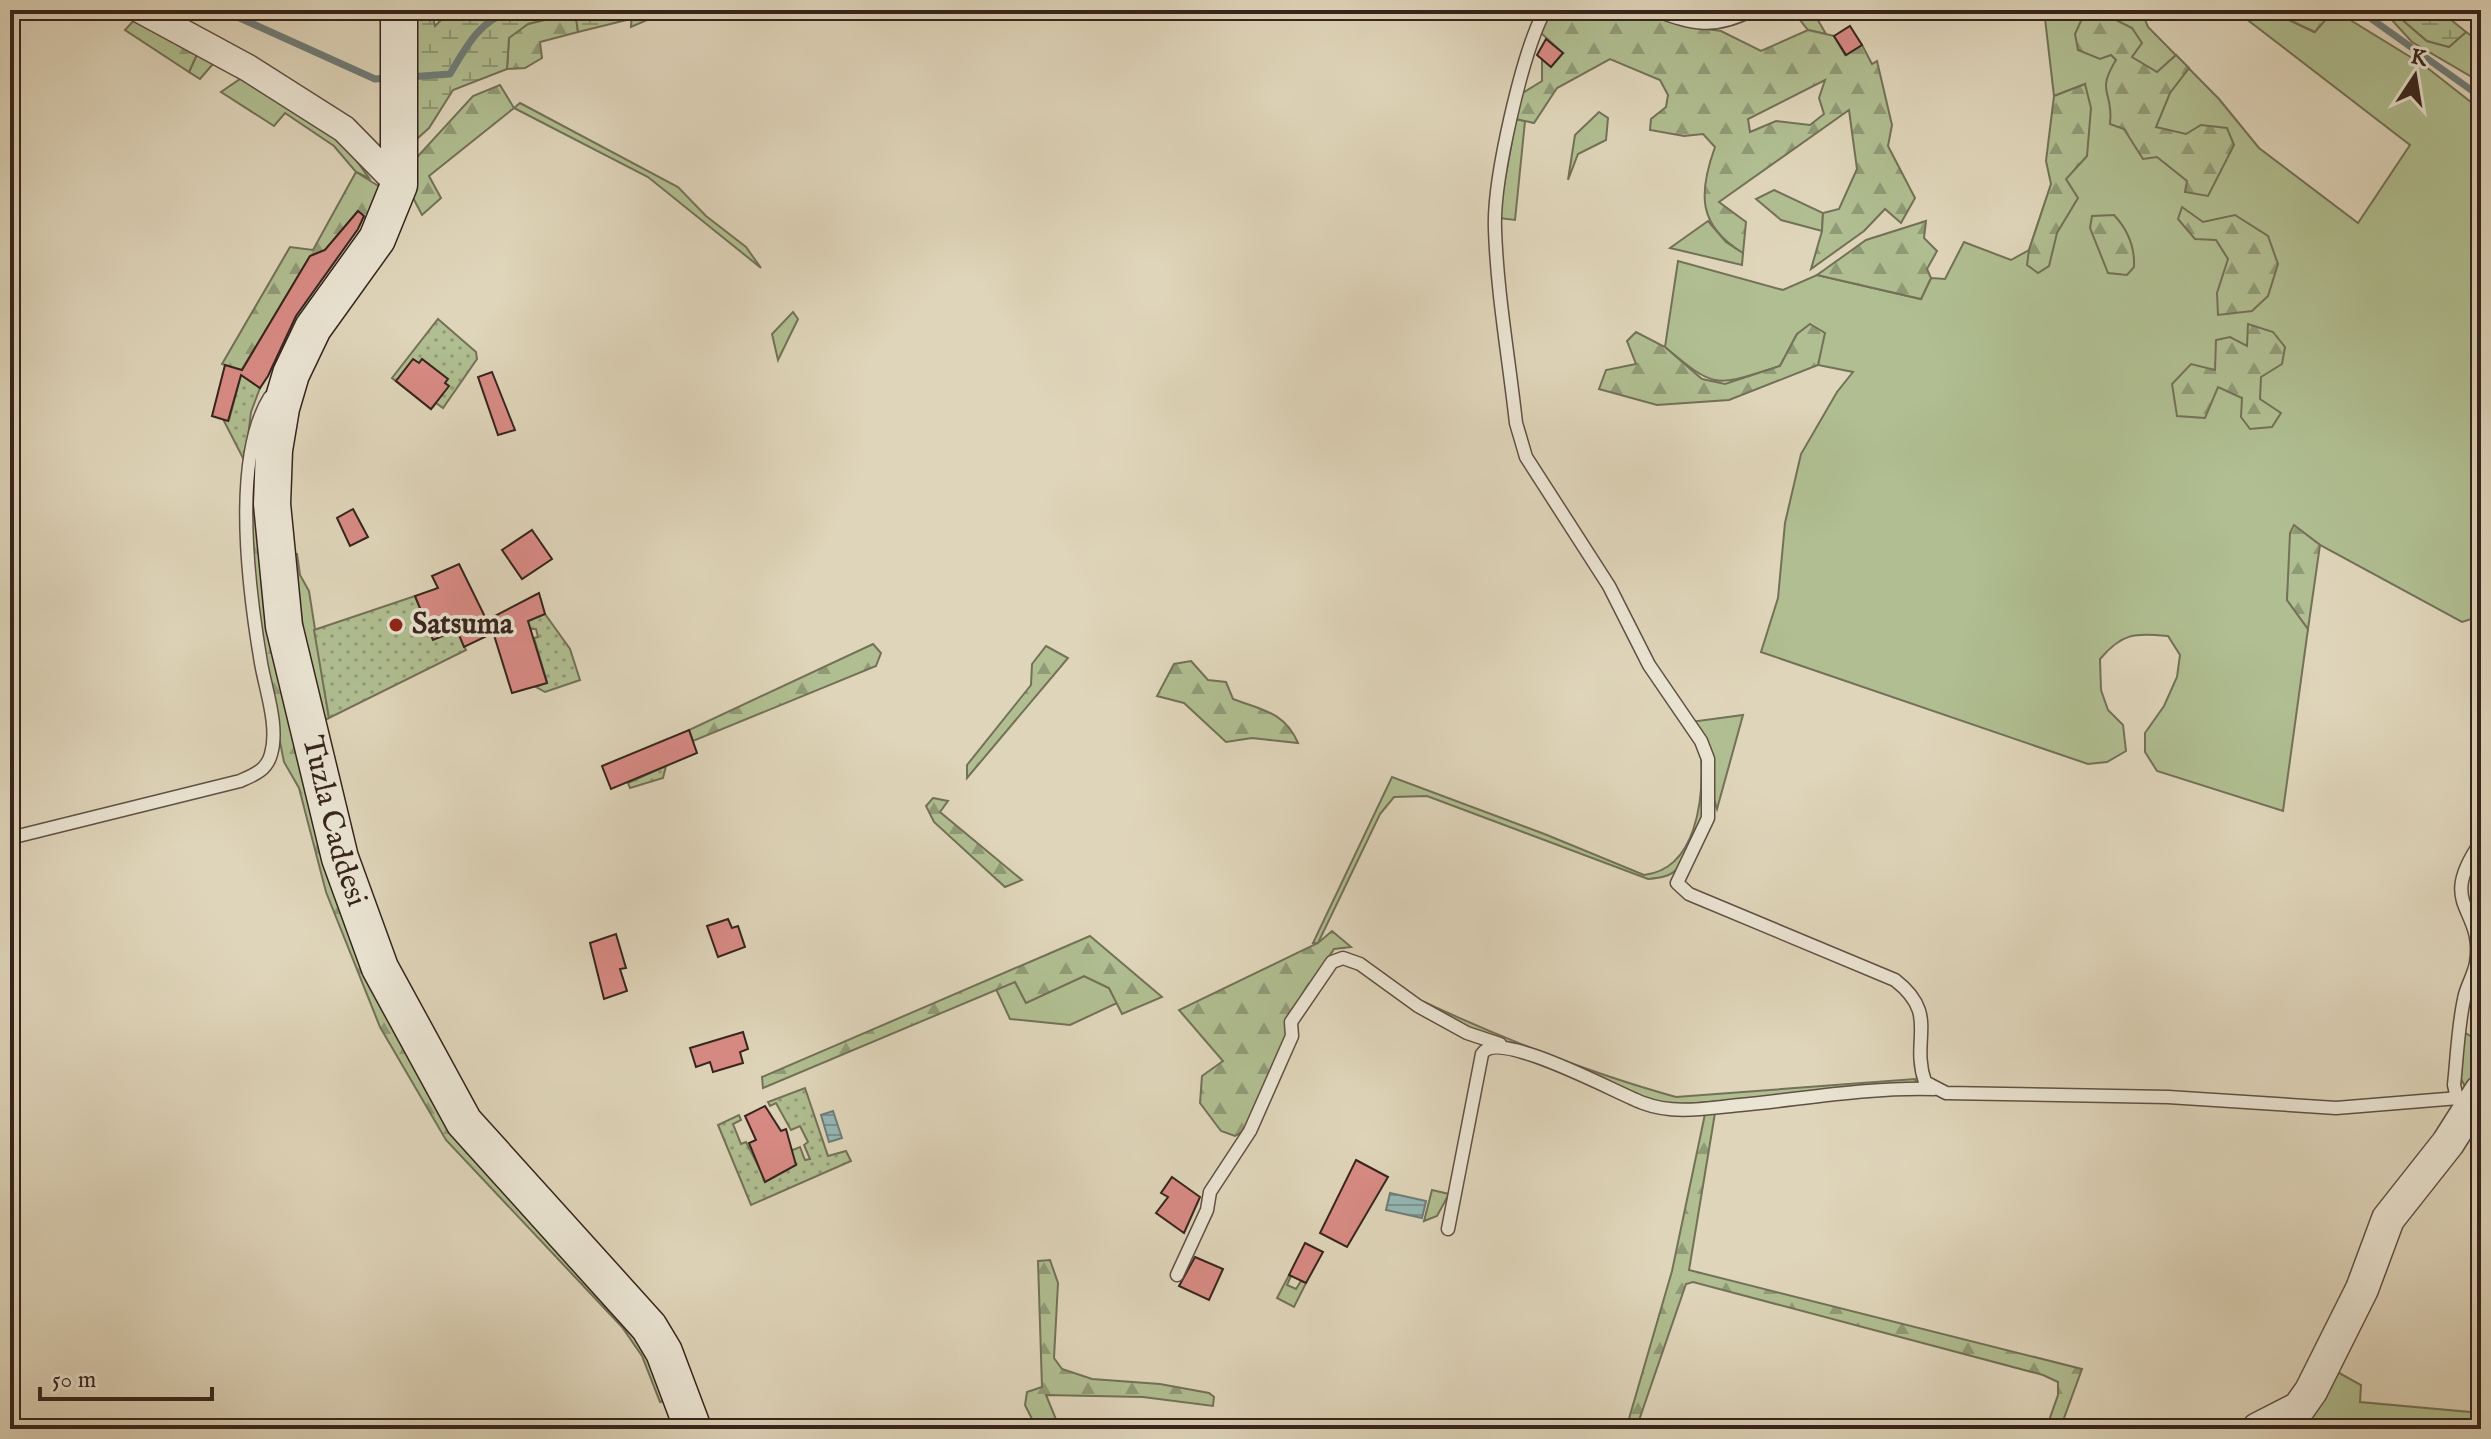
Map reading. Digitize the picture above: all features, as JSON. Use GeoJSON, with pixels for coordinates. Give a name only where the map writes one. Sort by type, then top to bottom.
{"type":"FeatureCollection","features":[{"type":"Feature","properties":{"kind":"main road","name":"Tuzla Caddesi"},"geometry":{"type":"LineString","coordinates":[[399,10],[399,185],[377,239],[313,328],[291,374],[281,408],[272,489],[284,626],[340,858],[380,968],[464,1122],[649,1327],[664,1352],[693,1429]]}},
{"type":"Feature","properties":{"kind":"street"},"geometry":{"type":"LineString","coordinates":[[141,10],[248,68],[344,129],[399,185]]}},
{"type":"Feature","properties":{"kind":"street"},"geometry":{"type":"LineString","coordinates":[[2258,1429],[2301,1418],[2311,1391],[2362,1289],[2388,1219],[2448,1143],[2471,1096]]}},
{"type":"Feature","properties":{"kind":"lane"},"geometry":{"type":"LineString","coordinates":[[1545,10],[1533,36],[1517,94],[1495,209],[1516,423],[1526,457],[1609,586],[1649,665],[1701,741],[1708,759],[1708,818],[1677,883],[1689,894],[1895,980],[1913,994],[1924,1021],[1920,1068],[1925,1082],[1946,1093],[2168,1097],[2336,1108],[2471,1096]]}},
{"type":"Feature","properties":{"kind":"lane"},"geometry":{"type":"LineString","coordinates":[[1654,10],[1706,24],[1727,23],[1752,10]]}},
{"type":"Feature","properties":{"kind":"lane"},"geometry":{"type":"LineString","coordinates":[[10,838],[240,781],[265,767],[273,743],[259,654],[245,501],[261,411],[279,383],[291,374]]}},
{"type":"Feature","properties":{"kind":"lane"},"geometry":{"type":"LineString","coordinates":[[2471,1096],[2454,1085],[2464,997],[2476,965],[2477,943],[2460,899],[2460,885],[2465,865],[2481,842]]}},
{"type":"Feature","properties":{"kind":"lane"},"geometry":{"type":"LineString","coordinates":[[1177,1275],[1207,1210],[1210,1192],[1253,1124],[1292,1036],[1291,1022],[1332,962],[1343,958],[1360,964],[1418,1006],[1467,1033],[1593,1079],[1645,1104],[1687,1111],[1934,1089]]}},
{"type":"Feature","properties":{"kind":"lane"},"geometry":{"type":"LineString","coordinates":[[1448,1229],[1482,1054],[1485,1048],[1500,1044]]}},
{"type":"Feature","properties":{"kind":"green space"},"geometry":{"type":"Polygon","coordinates":[[[406,10],[431,10],[435,26],[451,10],[632,10],[631,19],[578,32],[575,12],[528,24],[509,38],[507,69],[453,90],[429,128],[408,147],[406,10]]]}},
{"type":"Feature","properties":{"kind":"green space"},"geometry":{"type":"Polygon","coordinates":[[[632,10],[670,10],[631,27],[632,10]]]}},
{"type":"Feature","properties":{"kind":"green space"},"geometry":{"type":"Polygon","coordinates":[[[1552,10],[1644,10],[1687,26],[1721,31],[1761,51],[1808,30],[1834,36],[1845,55],[1862,45],[1872,64],[1877,61],[1892,125],[1888,146],[1915,198],[1901,223],[1885,209],[1864,231],[1811,269],[1822,231],[1823,213],[1839,209],[1857,169],[1849,110],[1719,202],[1746,222],[1743,253],[1717,232],[1706,208],[1706,180],[1715,147],[1703,134],[1684,136],[1650,130],[1651,119],[1666,107],[1668,95],[1660,80],[1610,59],[1557,88],[1534,123],[1516,119],[1521,94],[1542,81],[1542,58],[1563,53],[1541,33],[1545,19],[1552,10]],[[1825,80],[1748,119],[1750,132],[1776,121],[1810,125],[1824,114],[1819,98],[1825,80]]]}},
{"type":"Feature","properties":{"kind":"green space"},"geometry":{"type":"Polygon","coordinates":[[[1670,10],[1740,10],[1719,19],[1670,10]]]}},
{"type":"Feature","properties":{"kind":"green space"},"geometry":{"type":"Polygon","coordinates":[[[1792,10],[1812,10],[1826,34],[1808,30],[1792,10]]]}},
{"type":"Feature","properties":{"kind":"green space"},"geometry":{"type":"Polygon","coordinates":[[[2044,10],[2141,10],[2148,27],[2219,99],[2259,148],[2358,223],[2410,145],[2249,21],[2258,10],[2268,10],[2314,32],[2334,10],[2425,66],[2481,110],[2481,616],[2462,622],[2320,545],[2294,526],[2287,600],[2308,629],[2283,811],[2157,771],[2145,752],[2145,733],[2164,706],[2177,677],[2180,655],[2168,636],[2130,637],[2115,644],[2100,659],[2101,690],[2108,710],[2123,725],[2126,751],[2107,762],[2088,764],[1761,652],[1778,598],[1785,523],[1801,454],[1837,392],[1853,372],[1818,365],[1824,333],[1797,334],[1780,366],[1729,380],[1707,378],[1665,347],[1678,261],[1783,290],[1817,275],[1921,299],[1931,278],[1945,279],[1964,242],[2011,260],[2029,250],[2085,84],[2054,96],[2044,10]]]}},
{"type":"Feature","properties":{"kind":"green space"},"geometry":{"type":"Polygon","coordinates":[[[2086,10],[2119,10],[2116,20],[2132,28],[2142,43],[2132,57],[2157,72],[2176,55],[2189,68],[2170,93],[2156,127],[2186,134],[2201,125],[2227,128],[2234,145],[2208,196],[2185,192],[2187,181],[2157,157],[2143,159],[2124,129],[2110,124],[2106,86],[2116,60],[2111,55],[2100,59],[2078,50],[2075,34],[2086,10]]]}},
{"type":"Feature","properties":{"kind":"green space"},"geometry":{"type":"Polygon","coordinates":[[[2268,10],[2334,10],[2315,32],[2268,10]]]}},
{"type":"Feature","properties":{"kind":"green space"},"geometry":{"type":"Polygon","coordinates":[[[2368,10],[2391,10],[2427,41],[2449,47],[2466,32],[2481,43],[2481,71],[2477,80],[2412,42],[2391,19],[2368,10]]]}},
{"type":"Feature","properties":{"kind":"green space"},"geometry":{"type":"Polygon","coordinates":[[[2391,10],[2439,10],[2466,32],[2449,47],[2427,41],[2391,10]]]}},
{"type":"Feature","properties":{"kind":"green space"},"geometry":{"type":"Polygon","coordinates":[[[576,12],[578,32],[540,42],[542,58],[525,68],[507,69],[509,37],[528,24],[576,12]]]}},
{"type":"Feature","properties":{"kind":"green space"},"geometry":{"type":"Polygon","coordinates":[[[136,18],[198,52],[189,72],[125,30],[136,18]]]}},
{"type":"Feature","properties":{"kind":"green space"},"geometry":{"type":"Polygon","coordinates":[[[198,52],[219,63],[212,65],[200,79],[189,72],[198,52]]]}},
{"type":"Feature","properties":{"kind":"green space"},"geometry":{"type":"Polygon","coordinates":[[[243,77],[336,132],[369,178],[356,172],[334,146],[285,113],[274,126],[221,92],[243,77]]]}},
{"type":"Feature","properties":{"kind":"green space"},"geometry":{"type":"Polygon","coordinates":[[[2085,84],[2091,108],[2087,156],[2066,179],[2078,198],[2057,233],[2049,266],[2038,273],[2027,265],[2051,184],[2046,161],[2054,96],[2085,84]]]}},
{"type":"Feature","properties":{"kind":"green space"},"geometry":{"type":"Polygon","coordinates":[[[500,85],[514,108],[429,176],[441,198],[422,215],[410,192],[407,168],[473,96],[500,85]]]}},
{"type":"Feature","properties":{"kind":"green space"},"geometry":{"type":"Polygon","coordinates":[[[520,103],[678,187],[706,216],[746,247],[761,268],[648,177],[514,108],[520,103]]]}},
{"type":"Feature","properties":{"kind":"green space"},"geometry":{"type":"Polygon","coordinates":[[[1599,112],[1608,118],[1606,140],[1578,154],[1568,180],[1575,135],[1599,112]]]}},
{"type":"Feature","properties":{"kind":"green space"},"geometry":{"type":"Polygon","coordinates":[[[1516,119],[1525,121],[1515,220],[1498,218],[1516,119]]]}},
{"type":"Feature","properties":{"kind":"green space"},"geometry":{"type":"Polygon","coordinates":[[[356,172],[380,187],[376,226],[357,212],[325,250],[310,256],[241,371],[222,364],[290,247],[313,250],[356,172]]]}},
{"type":"Feature","properties":{"kind":"green space"},"geometry":{"type":"Polygon","coordinates":[[[1774,190],[1823,213],[1822,231],[1781,220],[1756,199],[1774,190]]]}},
{"type":"Feature","properties":{"kind":"green space"},"geometry":{"type":"Polygon","coordinates":[[[2182,207],[2203,222],[2235,215],[2268,236],[2278,264],[2268,296],[2252,311],[2218,315],[2217,293],[2228,259],[2216,240],[2195,239],[2178,219],[2182,207]]]}},
{"type":"Feature","properties":{"kind":"green space"},"geometry":{"type":"Polygon","coordinates":[[[2114,215],[2132,245],[2134,267],[2127,275],[2108,273],[2090,228],[2092,216],[2114,215]]]}},
{"type":"Feature","properties":{"kind":"green space"},"geometry":{"type":"Polygon","coordinates":[[[1708,221],[1726,242],[1743,253],[1742,265],[1670,248],[1708,221]]]}},
{"type":"Feature","properties":{"kind":"green space"},"geometry":{"type":"Polygon","coordinates":[[[1926,221],[1924,238],[1937,251],[1927,269],[1931,278],[1921,299],[1817,275],[1866,240],[1926,221]]]}},
{"type":"Feature","properties":{"kind":"green space"},"geometry":{"type":"Polygon","coordinates":[[[793,312],[798,319],[778,360],[772,334],[793,312]]]}},
{"type":"Feature","properties":{"kind":"green space"},"geometry":{"type":"Polygon","coordinates":[[[438,319],[476,352],[477,359],[443,408],[436,403],[431,409],[392,378],[438,319]]]}},
{"type":"Feature","properties":{"kind":"green space"},"geometry":{"type":"Polygon","coordinates":[[[1810,324],[1825,333],[1818,365],[1729,400],[1657,405],[1599,389],[1606,370],[1636,364],[1627,341],[1636,332],[1665,347],[1702,379],[1725,384],[1780,366],[1797,334],[1810,324]]]}},
{"type":"Feature","properties":{"kind":"green space"},"geometry":{"type":"Polygon","coordinates":[[[2248,324],[2273,332],[2285,347],[2282,364],[2261,377],[2260,399],[2281,413],[2272,427],[2250,429],[2241,417],[2242,398],[2218,387],[2205,418],[2177,416],[2172,384],[2191,364],[2215,370],[2216,340],[2230,337],[2247,346],[2248,324]]]}},
{"type":"Feature","properties":{"kind":"green space"},"geometry":{"type":"Polygon","coordinates":[[[241,375],[260,388],[251,412],[245,462],[223,419],[229,420],[241,375]]]}},
{"type":"Feature","properties":{"kind":"green space"},"geometry":{"type":"Polygon","coordinates":[[[255,463],[321,846],[381,1008],[405,1047],[631,1319],[671,1399],[660,1402],[642,1356],[622,1327],[446,1140],[380,1027],[326,892],[299,788],[284,762],[262,652],[249,512],[255,463]]]}},
{"type":"Feature","properties":{"kind":"green space"},"geometry":{"type":"Polygon","coordinates":[[[2294,525],[2320,545],[2308,629],[2287,600],[2290,533],[2294,525]]]}},
{"type":"Feature","properties":{"kind":"green space"},"geometry":{"type":"Polygon","coordinates":[[[297,554],[300,575],[309,591],[329,718],[317,724],[297,588],[284,558],[297,554]]]}},
{"type":"Feature","properties":{"kind":"green space"},"geometry":{"type":"Polygon","coordinates":[[[415,596],[433,639],[457,630],[466,650],[329,718],[314,630],[415,596]]]}},
{"type":"Feature","properties":{"kind":"green space"},"geometry":{"type":"Polygon","coordinates":[[[545,614],[570,649],[580,680],[545,692],[536,687],[547,682],[534,638],[538,637],[536,629],[530,629],[526,622],[545,614]]]}},
{"type":"Feature","properties":{"kind":"green space"},"geometry":{"type":"Polygon","coordinates":[[[873,644],[881,653],[876,666],[693,741],[689,730],[873,644]]]}},
{"type":"Feature","properties":{"kind":"green space"},"geometry":{"type":"Polygon","coordinates":[[[1046,646],[1068,658],[967,778],[967,765],[1031,685],[1032,664],[1046,646]]]}},
{"type":"Feature","properties":{"kind":"green space"},"geometry":{"type":"Polygon","coordinates":[[[1191,661],[1208,680],[1226,682],[1233,699],[1279,718],[1298,743],[1252,738],[1226,742],[1184,703],[1157,696],[1174,664],[1191,661]]]}},
{"type":"Feature","properties":{"kind":"green space"},"geometry":{"type":"Polygon","coordinates":[[[1743,715],[1717,809],[1690,722],[1743,715]]]}},
{"type":"Feature","properties":{"kind":"green space"},"geometry":{"type":"Polygon","coordinates":[[[1701,754],[1707,782],[1698,829],[1677,869],[1656,878],[1648,879],[1427,796],[1394,797],[1380,814],[1318,943],[1313,943],[1392,777],[1644,875],[1662,870],[1676,860],[1686,846],[1698,810],[1701,754]]]}},
{"type":"Feature","properties":{"kind":"green space"},"geometry":{"type":"Polygon","coordinates":[[[666,766],[663,778],[630,788],[628,783],[666,766]]]}},
{"type":"Feature","properties":{"kind":"green space"},"geometry":{"type":"Polygon","coordinates":[[[933,798],[948,801],[940,812],[1022,880],[1005,887],[934,822],[926,806],[933,798]]]}},
{"type":"Feature","properties":{"kind":"green space"},"geometry":{"type":"Polygon","coordinates":[[[1332,931],[1351,947],[1334,949],[1285,1024],[1289,1035],[1248,1129],[1235,1136],[1221,1131],[1200,1103],[1202,1076],[1223,1061],[1179,1010],[1318,943],[1332,931]]]}},
{"type":"Feature","properties":{"kind":"green space"},"geometry":{"type":"Polygon","coordinates":[[[1090,936],[1162,997],[1122,1014],[1109,988],[1084,976],[1026,1003],[1015,982],[763,1088],[762,1077],[1090,936]]]}},
{"type":"Feature","properties":{"kind":"green space"},"geometry":{"type":"Polygon","coordinates":[[[1084,976],[1109,988],[1117,1003],[1070,1025],[1010,1019],[996,989],[1015,981],[1026,1003],[1084,976]]]}},
{"type":"Feature","properties":{"kind":"green space"},"geometry":{"type":"Polygon","coordinates":[[[1409,995],[1540,1052],[1676,1097],[1915,1079],[1918,1086],[1670,1105],[1650,1101],[1466,1030],[1409,995]]]}},
{"type":"Feature","properties":{"kind":"green space"},"geometry":{"type":"Polygon","coordinates":[[[2464,1032],[2481,1043],[2481,1087],[2468,1092],[2461,1079],[2464,1032]]]}},
{"type":"Feature","properties":{"kind":"green space"},"geometry":{"type":"Polygon","coordinates":[[[805,1088],[828,1156],[846,1151],[851,1161],[751,1205],[718,1125],[739,1115],[741,1120],[733,1124],[741,1144],[746,1142],[766,1181],[796,1164],[790,1151],[800,1147],[805,1160],[810,1159],[804,1145],[808,1142],[800,1126],[791,1130],[776,1103],[770,1106],[768,1102],[805,1088]]]}},
{"type":"Feature","properties":{"kind":"green space"},"geometry":{"type":"Polygon","coordinates":[[[1715,1113],[1689,1270],[2082,1369],[2060,1429],[2046,1429],[2058,1395],[2058,1382],[2043,1375],[1693,1282],[1686,1284],[1636,1429],[1626,1429],[1672,1271],[1705,1114],[1715,1113]]]}},
{"type":"Feature","properties":{"kind":"green space"},"geometry":{"type":"Polygon","coordinates":[[[1432,1190],[1449,1194],[1437,1216],[1424,1221],[1432,1190]]]}},
{"type":"Feature","properties":{"kind":"green space"},"geometry":{"type":"Polygon","coordinates":[[[1050,1260],[1058,1283],[1054,1358],[1062,1369],[1092,1379],[1160,1384],[1209,1393],[1214,1397],[1213,1406],[1143,1397],[1046,1395],[1060,1429],[1037,1429],[1025,1405],[1027,1392],[1042,1387],[1038,1261],[1050,1260]]]}},
{"type":"Feature","properties":{"kind":"green space"},"geometry":{"type":"Polygon","coordinates":[[[1289,1275],[1287,1285],[1296,1289],[1301,1281],[1306,1283],[1294,1307],[1277,1298],[1289,1275]]]}},
{"type":"Feature","properties":{"kind":"green space"},"geometry":{"type":"Polygon","coordinates":[[[2332,1369],[2361,1385],[2360,1402],[2481,1413],[2481,1429],[2311,1429],[2311,1417],[2332,1369]]]}},
{"type":"Feature","properties":{"kind":"water"},"geometry":{"type":"Polygon","coordinates":[[[833,1111],[842,1138],[829,1142],[821,1115],[833,1111]]]}},
{"type":"Feature","properties":{"kind":"water"},"geometry":{"type":"Polygon","coordinates":[[[1390,1193],[1426,1201],[1422,1218],[1386,1210],[1390,1193]]]}},
{"type":"Feature","properties":{"kind":"building"},"geometry":{"type":"Polygon","coordinates":[[[1850,26],[1862,45],[1846,55],[1834,36],[1850,26]]]}},
{"type":"Feature","properties":{"kind":"building"},"geometry":{"type":"Polygon","coordinates":[[[1546,39],[1563,53],[1551,67],[1537,55],[1546,39]]]}},
{"type":"Feature","properties":{"kind":"building"},"geometry":{"type":"Polygon","coordinates":[[[358,211],[364,216],[358,229],[296,316],[260,388],[241,375],[228,421],[212,416],[225,365],[242,370],[310,256],[325,250],[358,211]]]}},
{"type":"Feature","properties":{"kind":"building"},"geometry":{"type":"Polygon","coordinates":[[[413,359],[419,363],[422,359],[448,379],[445,383],[449,386],[431,409],[396,381],[413,359]]]}},
{"type":"Feature","properties":{"kind":"building"},"geometry":{"type":"Polygon","coordinates":[[[492,372],[515,430],[498,435],[478,377],[492,372]]]}},
{"type":"Feature","properties":{"kind":"building"},"geometry":{"type":"Polygon","coordinates":[[[353,509],[368,537],[350,546],[337,518],[353,509]]]}},
{"type":"Feature","properties":{"kind":"building"},"geometry":{"type":"Polygon","coordinates":[[[532,530],[552,559],[522,579],[502,550],[532,530]]]}},
{"type":"Feature","properties":{"kind":"building"},"geometry":{"type":"Polygon","coordinates":[[[459,564],[493,633],[464,647],[457,630],[433,640],[415,596],[438,588],[432,576],[459,564]]]}},
{"type":"Feature","properties":{"kind":"building"},"geometry":{"type":"Polygon","coordinates":[[[539,593],[545,614],[528,621],[547,683],[512,693],[489,619],[539,593]]]}},
{"type":"Feature","properties":{"kind":"building"},"geometry":{"type":"Polygon","coordinates":[[[689,730],[697,753],[611,789],[602,766],[689,730]]]}},
{"type":"Feature","properties":{"kind":"building"},"geometry":{"type":"Polygon","coordinates":[[[728,919],[732,928],[738,926],[745,947],[718,957],[707,926],[728,919]]]}},
{"type":"Feature","properties":{"kind":"building"},"geometry":{"type":"Polygon","coordinates":[[[616,934],[626,968],[620,969],[627,991],[604,999],[590,943],[616,934]]]}},
{"type":"Feature","properties":{"kind":"building"},"geometry":{"type":"Polygon","coordinates":[[[743,1032],[748,1049],[740,1052],[743,1063],[713,1072],[710,1062],[696,1067],[690,1048],[743,1032]]]}},
{"type":"Feature","properties":{"kind":"building"},"geometry":{"type":"Polygon","coordinates":[[[765,1106],[781,1131],[786,1129],[796,1165],[765,1182],[749,1143],[756,1140],[745,1116],[765,1106]]]}},
{"type":"Feature","properties":{"kind":"building"},"geometry":{"type":"Polygon","coordinates":[[[1356,1160],[1388,1177],[1347,1247],[1320,1233],[1356,1160]]]}},
{"type":"Feature","properties":{"kind":"building"},"geometry":{"type":"Polygon","coordinates":[[[1172,1177],[1200,1197],[1184,1233],[1156,1213],[1168,1197],[1161,1193],[1172,1177]]]}},
{"type":"Feature","properties":{"kind":"building"},"geometry":{"type":"Polygon","coordinates":[[[1305,1243],[1323,1252],[1306,1283],[1289,1275],[1305,1243]]]}},
{"type":"Feature","properties":{"kind":"building"},"geometry":{"type":"Polygon","coordinates":[[[1195,1257],[1223,1269],[1209,1300],[1179,1286],[1195,1257]]]}},
{"type":"Feature","properties":{"kind":"waterway"},"geometry":{"type":"LineString","coordinates":[[222,10],[375,79],[389,78]]}},
{"type":"Feature","properties":{"kind":"waterway"},"geometry":{"type":"LineString","coordinates":[[409,77],[450,74],[483,27],[513,10]]}},
{"type":"Feature","properties":{"kind":"waterway"},"geometry":{"type":"LineString","coordinates":[[2359,10],[2481,97]]}},
{"type":"Feature","properties":{"kind":"place","name":"Satsuma"},"geometry":{"type":"Point","coordinates":[396,625]}}]}
